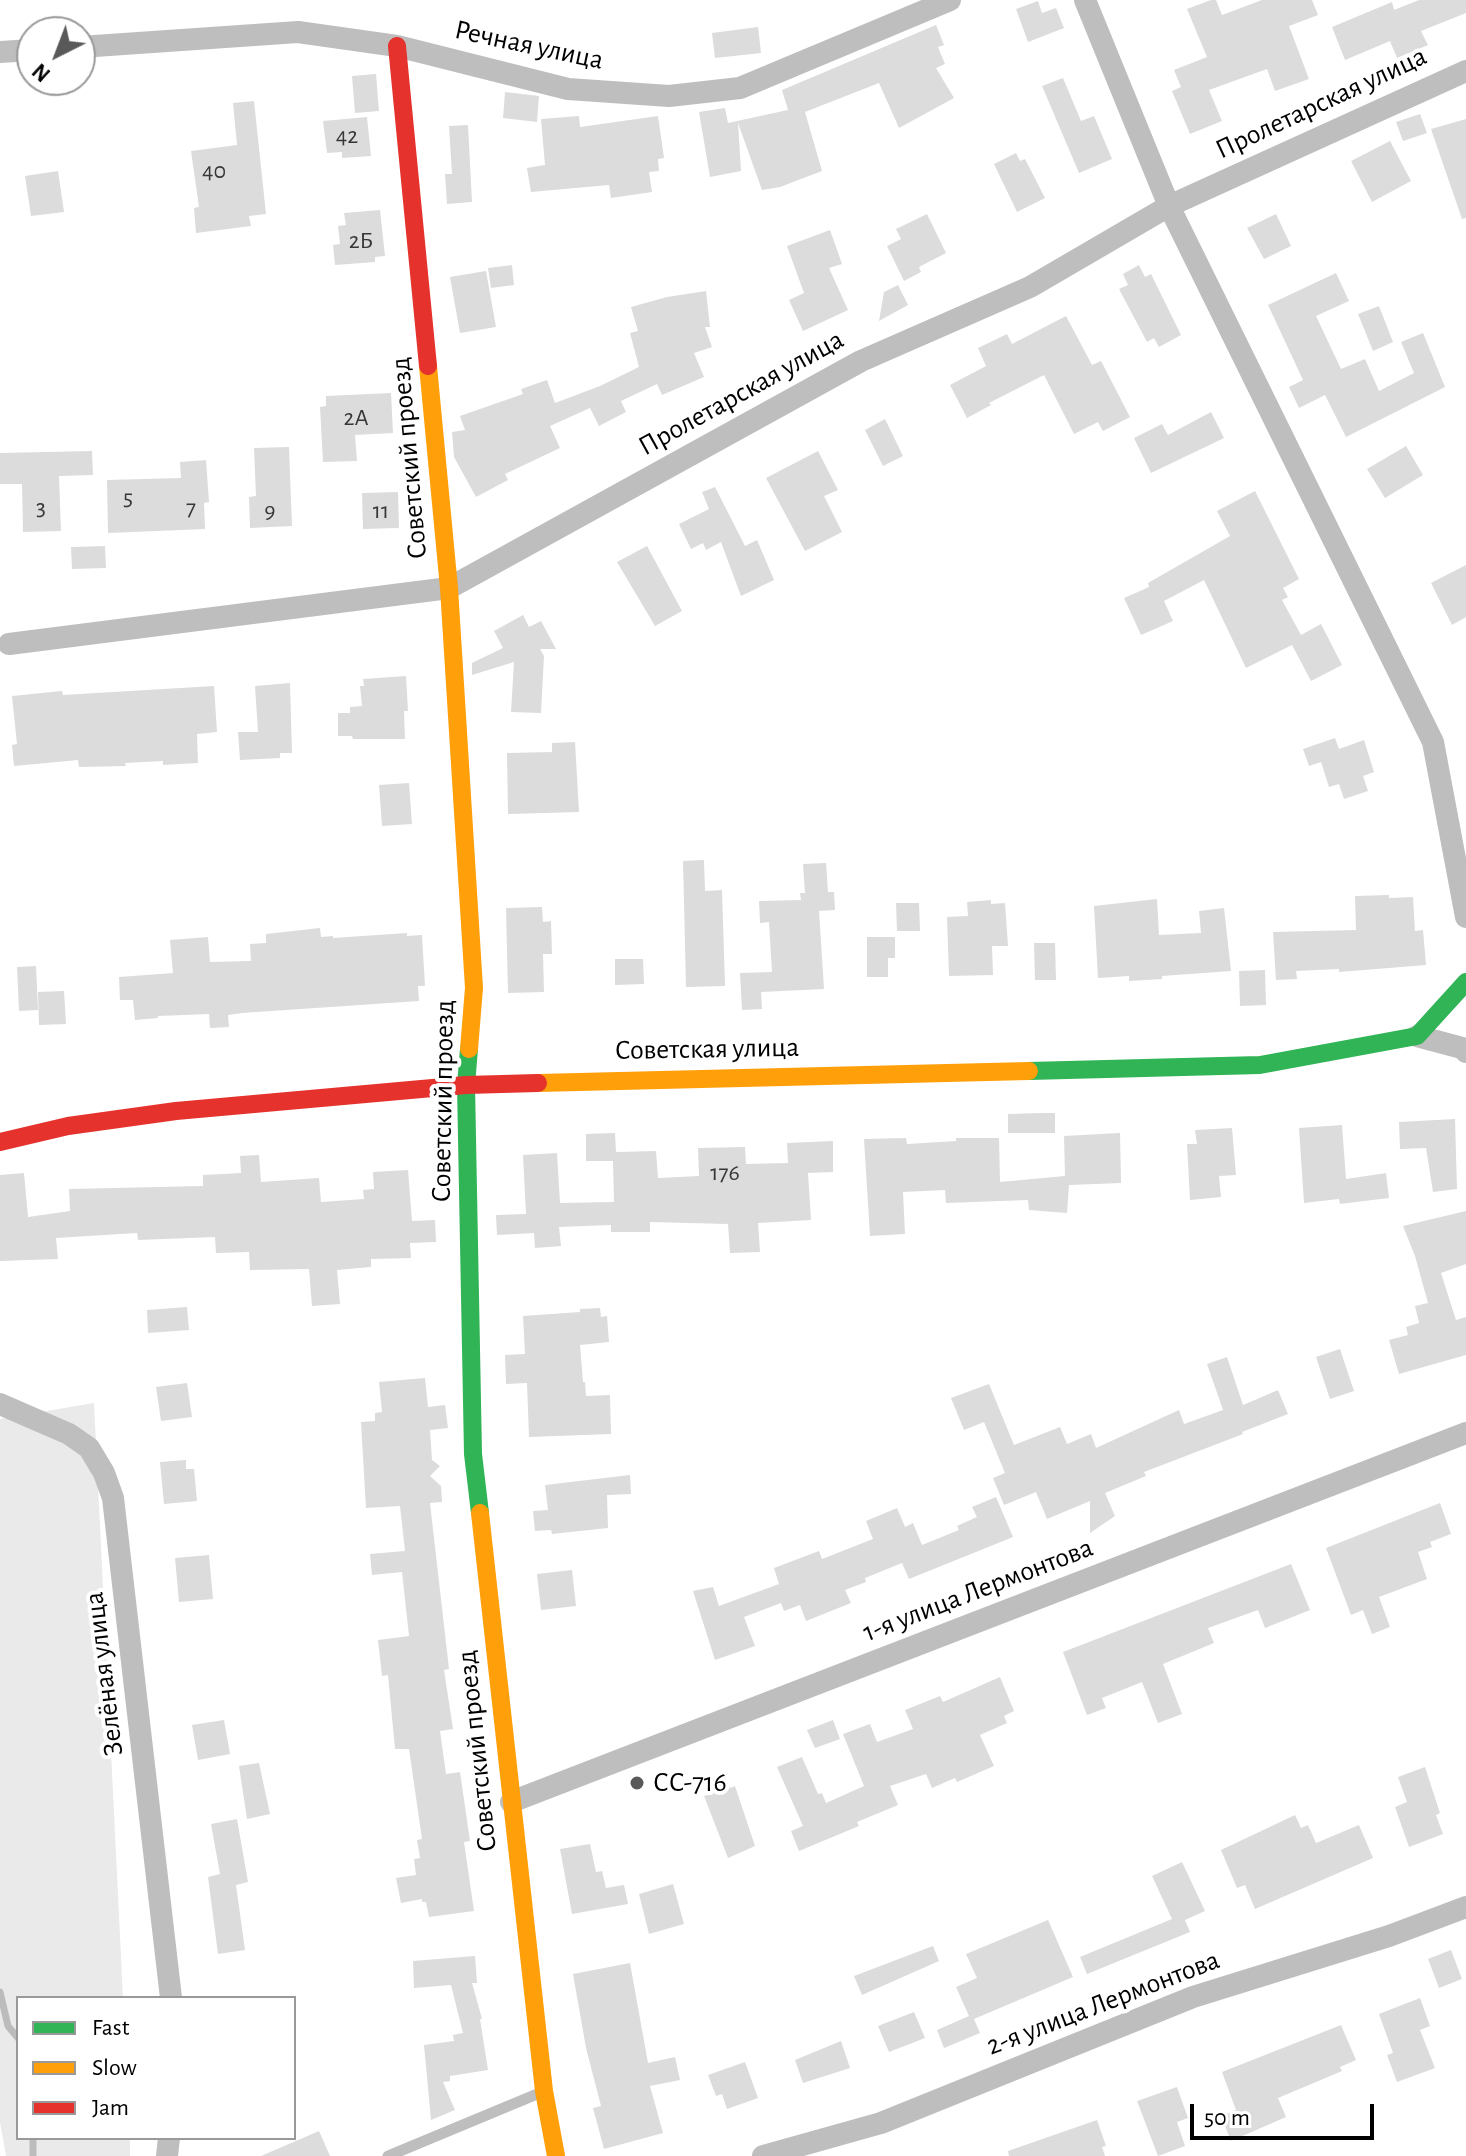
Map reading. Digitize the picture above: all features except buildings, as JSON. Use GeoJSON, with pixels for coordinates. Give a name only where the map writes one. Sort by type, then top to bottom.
{"type":"FeatureCollection","features":[{"type":"Feature","properties":{"kind":"street","name":"Речная улица"},"geometry":{"type":"LineString","coordinates":[[96,46],[298,32],[397,46],[568,89],[669,96],[740,88],[950,0]]}},
{"type":"Feature","properties":{"kind":"street"},"geometry":{"type":"LineString","coordinates":[[1085,0],[1169,206],[1433,742],[1466,917]]}},
{"type":"Feature","properties":{"kind":"street","name":"Советский проезд"},"geometry":{"type":"LineString","coordinates":[[397,46],[449,588],[474,988],[466,1085],[473,1454],[544,2091],[556,2156]]}},
{"type":"Feature","properties":{"kind":"street","name":"Пролетарская улица"},"geometry":{"type":"LineString","coordinates":[[9,644],[449,588],[861,361],[1030,287],[1169,206],[1466,71]]}},
{"type":"Feature","properties":{"kind":"street"},"geometry":{"type":"LineString","coordinates":[[1417,1036],[1466,982]]}},
{"type":"Feature","properties":{"kind":"street","name":"Советская улица"},"geometry":{"type":"LineString","coordinates":[[0,1142],[68,1126],[176,1111],[466,1085],[1260,1065],[1417,1036],[1462,1048],[1466,1052]]}},
{"type":"Feature","properties":{"kind":"street","name":"Зелёная улица"},"geometry":{"type":"LineString","coordinates":[[0,1404],[69,1434],[89,1448],[104,1473],[113,1498],[171,1996]]}},
{"type":"Feature","properties":{"kind":"street","name":"1-я улица Лермонтова"},"geometry":{"type":"LineString","coordinates":[[511,1802],[1466,1433]]}},
{"type":"Feature","properties":{"kind":"street","name":"2-я улица Лермонтова"},"geometry":{"type":"LineString","coordinates":[[763,2156],[881,2123],[1193,1997],[1389,1936],[1466,1907]]}},
{"type":"Feature","properties":{"kind":"lane"},"geometry":{"type":"LineString","coordinates":[[388,2156],[544,2091]]}},
{"type":"Feature","properties":{"kind":"shaded area"},"geometry":{"type":"Polygon","coordinates":[[[94,1403],[123,1996],[16,1996],[16,2140],[130,2140],[130,2156],[6,2156],[0,2122],[0,1419],[94,1403]]]}},
{"type":"Feature","properties":{"kind":"waterway"},"geometry":{"type":"LineString","coordinates":[[0,1992],[8,2026],[16,2036]]}},
{"type":"Feature","properties":{"kind":"waterway"},"geometry":{"type":"LineString","coordinates":[[33,2140],[33,2156]]}},
{"type":"Feature","properties":{"kind":"traffic: fast"},"geometry":{"type":"LineString","coordinates":[[1029,1071],[1260,1065],[1417,1036],[1466,982]]}},
{"type":"Feature","properties":{"kind":"traffic: fast"},"geometry":{"type":"LineString","coordinates":[[469,1049],[466,1085],[473,1454],[480,1513]]}},
{"type":"Feature","properties":{"kind":"traffic: slow"},"geometry":{"type":"LineString","coordinates":[[428,366],[449,588],[474,988],[469,1049]]}},
{"type":"Feature","properties":{"kind":"traffic: slow"},"geometry":{"type":"LineString","coordinates":[[538,1083],[1029,1071]]}},
{"type":"Feature","properties":{"kind":"traffic: slow"},"geometry":{"type":"LineString","coordinates":[[480,1513],[544,2091],[556,2156]]}},
{"type":"Feature","properties":{"kind":"traffic: jam"},"geometry":{"type":"LineString","coordinates":[[397,46],[428,366]]}},
{"type":"Feature","properties":{"kind":"traffic: jam"},"geometry":{"type":"LineString","coordinates":[[0,1142],[68,1126],[176,1111],[466,1085],[538,1083]]}},
{"type":"Feature","properties":{"kind":"place","name":"СС-716"},"geometry":{"type":"Point","coordinates":[637,1783]}}]}
